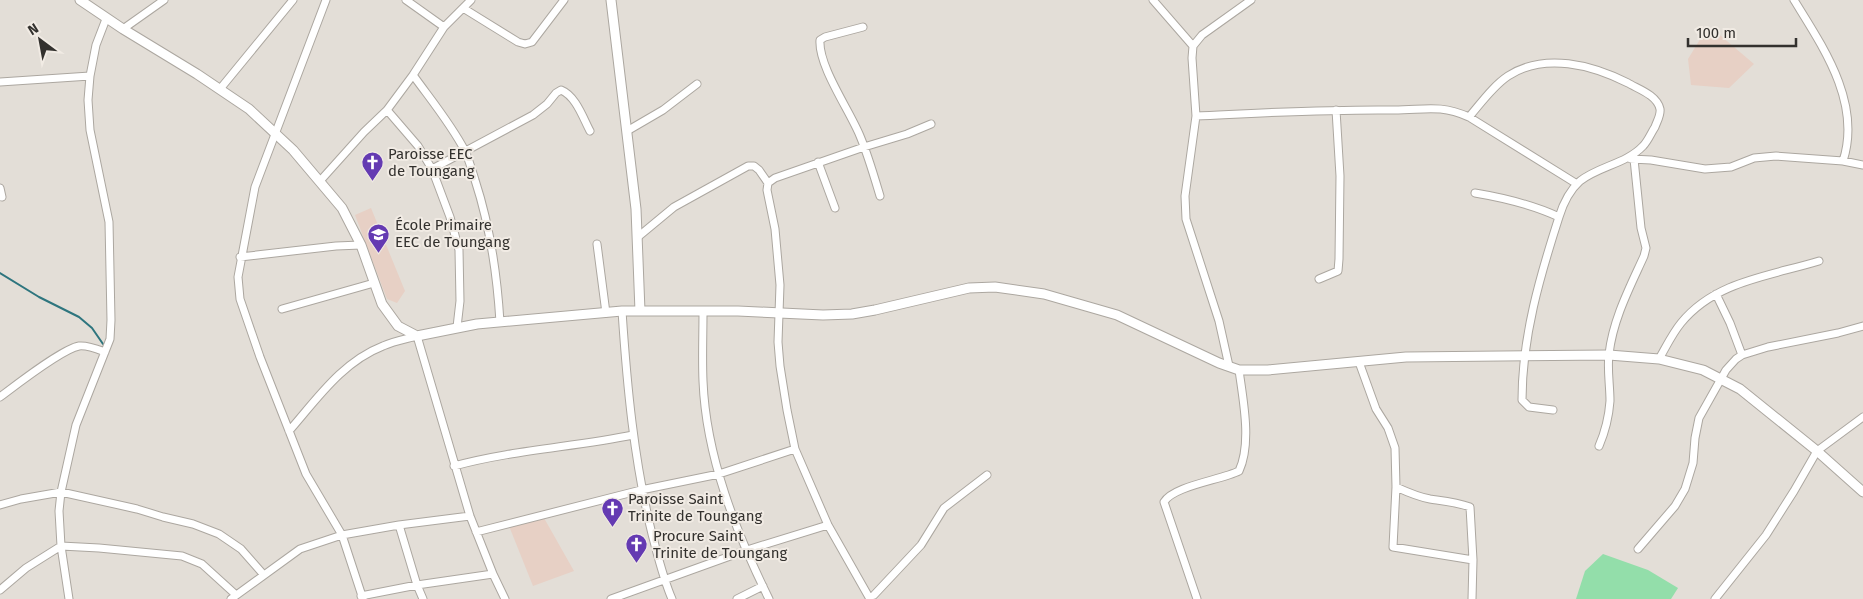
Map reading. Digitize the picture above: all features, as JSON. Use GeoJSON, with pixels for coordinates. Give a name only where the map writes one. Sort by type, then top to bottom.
{"type":"FeatureCollection","features":[{"type":"Feature","properties":{"kind":"street"},"geometry":{"type":"LineString","coordinates":[[80,0],[123,30],[198,74],[249,108],[275,132],[342,208],[361,245],[382,304],[398,326],[417,336],[470,516],[505,599]]}},
{"type":"Feature","properties":{"kind":"street"},"geometry":{"type":"LineString","coordinates":[[123,30],[164,0]]}},
{"type":"Feature","properties":{"kind":"street"},"geometry":{"type":"LineString","coordinates":[[220,89],[294,0]]}},
{"type":"Feature","properties":{"kind":"street"},"geometry":{"type":"LineString","coordinates":[[326,0],[255,188],[240,257],[238,277],[240,299],[260,357],[306,474],[342,535],[362,597],[417,585],[493,574]]}},
{"type":"Feature","properties":{"kind":"street"},"geometry":{"type":"LineString","coordinates":[[406,0],[444,27]]}},
{"type":"Feature","properties":{"kind":"street"},"geometry":{"type":"LineString","coordinates":[[320,181],[364,132],[388,110],[413,76],[444,27],[470,0]]}},
{"type":"Feature","properties":{"kind":"street"},"geometry":{"type":"LineString","coordinates":[[463,8],[518,42],[525,44],[532,42],[564,0]]}},
{"type":"Feature","properties":{"kind":"street"},"geometry":{"type":"LineString","coordinates":[[611,0],[639,236],[640,311]]}},
{"type":"Feature","properties":{"kind":"street"},"geometry":{"type":"LineString","coordinates":[[1153,0],[1193,46]]}},
{"type":"Feature","properties":{"kind":"street"},"geometry":{"type":"LineString","coordinates":[[1230,366],[1219,321],[1186,219],[1185,196],[1196,116],[1192,58],[1193,46],[1202,35],[1251,0]]}},
{"type":"Feature","properties":{"kind":"street"},"geometry":{"type":"LineString","coordinates":[[1794,0],[1824,52],[1844,97],[1848,116],[1848,140],[1843,161]]}},
{"type":"Feature","properties":{"kind":"street"},"geometry":{"type":"LineString","coordinates":[[69,599],[61,546],[59,511],[61,492],[76,425],[110,339],[109,222],[90,130],[88,100],[96,45],[106,18]]}},
{"type":"Feature","properties":{"kind":"street"},"geometry":{"type":"LineString","coordinates":[[863,27],[825,36],[820,40],[819,48],[834,86],[864,146],[880,196]]}},
{"type":"Feature","properties":{"kind":"street"},"geometry":{"type":"LineString","coordinates":[[1469,117],[1508,76],[1531,66],[1558,62],[1587,67],[1604,73],[1646,93],[1656,102],[1660,109],[1659,117],[1643,146],[1626,158],[1602,168],[1577,184],[1564,203],[1559,217],[1542,273],[1524,356],[1522,400],[1529,407],[1553,410]]}},
{"type":"Feature","properties":{"kind":"street"},"geometry":{"type":"LineString","coordinates":[[0,82],[90,76]]}},
{"type":"Feature","properties":{"kind":"street"},"geometry":{"type":"LineString","coordinates":[[413,76],[443,115],[465,152],[487,218],[493,247],[500,322]]}},
{"type":"Feature","properties":{"kind":"street"},"geometry":{"type":"LineString","coordinates":[[626,131],[663,110],[697,84]]}},
{"type":"Feature","properties":{"kind":"street"},"geometry":{"type":"LineString","coordinates":[[432,169],[533,115],[560,90],[567,93],[573,100],[590,131]]}},
{"type":"Feature","properties":{"kind":"street"},"geometry":{"type":"LineString","coordinates":[[1196,116],[1336,110],[1432,108],[1452,110],[1469,117],[1577,184]]}},
{"type":"Feature","properties":{"kind":"street"},"geometry":{"type":"LineString","coordinates":[[388,110],[418,146],[432,169],[450,217],[459,250],[460,301],[457,328]]}},
{"type":"Feature","properties":{"kind":"street"},"geometry":{"type":"LineString","coordinates":[[1319,279],[1338,271],[1340,176],[1336,110]]}},
{"type":"Feature","properties":{"kind":"street"},"geometry":{"type":"LineString","coordinates":[[768,183],[818,162],[864,146],[881,143],[931,124]]}},
{"type":"Feature","properties":{"kind":"street"},"geometry":{"type":"LineString","coordinates":[[1626,158],[1705,169],[1731,167],[1754,158],[1776,156],[1843,161],[1863,165]]}},
{"type":"Feature","properties":{"kind":"street"},"geometry":{"type":"LineString","coordinates":[[1599,446],[1610,402],[1609,355],[1621,306],[1646,248],[1637,196],[1634,159]]}},
{"type":"Feature","properties":{"kind":"street"},"geometry":{"type":"LineString","coordinates":[[818,162],[835,208]]}},
{"type":"Feature","properties":{"kind":"street"},"geometry":{"type":"LineString","coordinates":[[639,236],[674,208],[748,166],[754,166],[759,170],[768,183],[767,190],[776,229],[780,285],[778,342],[780,366],[786,410],[795,449],[828,525],[873,598],[921,546],[944,508],[987,475]]}},
{"type":"Feature","properties":{"kind":"street"},"geometry":{"type":"LineString","coordinates":[[0,188],[2,197]]}},
{"type":"Feature","properties":{"kind":"street"},"geometry":{"type":"LineString","coordinates":[[1475,193],[1510,199],[1537,207],[1559,217]]}},
{"type":"Feature","properties":{"kind":"street"},"geometry":{"type":"LineString","coordinates":[[597,244],[606,313]]}},
{"type":"Feature","properties":{"kind":"street"},"geometry":{"type":"LineString","coordinates":[[240,257],[361,245]]}},
{"type":"Feature","properties":{"kind":"street"},"geometry":{"type":"LineString","coordinates":[[1659,359],[1681,323],[1716,294],[1750,279],[1819,261]]}},
{"type":"Feature","properties":{"kind":"street"},"geometry":{"type":"LineString","coordinates":[[282,309],[374,283]]}},
{"type":"Feature","properties":{"kind":"street"},"geometry":{"type":"LineString","coordinates":[[289,431],[339,373],[359,358],[383,346],[417,336],[500,322],[622,311],[852,314],[969,288],[995,287],[1068,300],[1117,315],[1239,370],[1268,370],[1406,357],[1609,355],[1659,359],[1703,370],[1740,389],[1817,451],[1863,492]]}},
{"type":"Feature","properties":{"kind":"street"},"geometry":{"type":"LineString","coordinates":[[1716,294],[1730,323],[1742,355]]}},
{"type":"Feature","properties":{"kind":"street"},"geometry":{"type":"LineString","coordinates":[[622,311],[633,435],[641,490],[663,579],[672,599]]}},
{"type":"Feature","properties":{"kind":"street"},"geometry":{"type":"LineString","coordinates":[[703,312],[703,382],[719,474],[736,524],[769,599]]}},
{"type":"Feature","properties":{"kind":"street"},"geometry":{"type":"LineString","coordinates":[[1638,549],[1676,506],[1685,489],[1693,463],[1699,418],[1726,370],[1742,355],[1768,347],[1863,326]]}},
{"type":"Feature","properties":{"kind":"street"},"geometry":{"type":"LineString","coordinates":[[0,397],[34,372],[79,346],[105,352]]}},
{"type":"Feature","properties":{"kind":"street"},"geometry":{"type":"LineString","coordinates":[[1359,362],[1376,409],[1388,428],[1395,448],[1396,487],[1393,547],[1473,560]]}},
{"type":"Feature","properties":{"kind":"street"},"geometry":{"type":"LineString","coordinates":[[1196,599],[1164,502],[1167,497],[1178,492],[1239,471],[1243,462],[1245,421],[1239,370]]}},
{"type":"Feature","properties":{"kind":"street"},"geometry":{"type":"LineString","coordinates":[[1715,599],[1766,535],[1817,451],[1863,417]]}},
{"type":"Feature","properties":{"kind":"street"},"geometry":{"type":"LineString","coordinates":[[454,466],[479,460],[633,435]]}},
{"type":"Feature","properties":{"kind":"street"},"geometry":{"type":"LineString","coordinates":[[476,532],[641,490],[719,474],[795,449]]}},
{"type":"Feature","properties":{"kind":"street"},"geometry":{"type":"LineString","coordinates":[[1396,487],[1414,495],[1456,502],[1470,507],[1473,560],[1472,599]]}},
{"type":"Feature","properties":{"kind":"street"},"geometry":{"type":"LineString","coordinates":[[0,505],[61,492],[193,524],[219,534],[242,548],[264,574]]}},
{"type":"Feature","properties":{"kind":"street"},"geometry":{"type":"LineString","coordinates":[[0,590],[26,568],[61,546],[182,556],[202,564],[222,581],[233,597],[300,549],[342,535],[399,525],[470,516]]}},
{"type":"Feature","properties":{"kind":"street"},"geometry":{"type":"LineString","coordinates":[[399,525],[423,599]]}},
{"type":"Feature","properties":{"kind":"street"},"geometry":{"type":"LineString","coordinates":[[611,599],[747,550],[828,525]]}},
{"type":"Feature","properties":{"kind":"street"},"geometry":{"type":"LineString","coordinates":[[737,599],[763,586]]}},
{"type":"Feature","properties":{"kind":"shaded area"},"geometry":{"type":"Polygon","coordinates":[[[1707,28],[1714,30],[1754,64],[1729,88],[1691,85],[1688,59],[1707,28]]]}},
{"type":"Feature","properties":{"kind":"shaded area","name":"École Primaire EEC de Toungang"},"geometry":{"type":"Polygon","coordinates":[[[371,208],[405,291],[397,303],[387,299],[355,215],[371,208]]]}},
{"type":"Feature","properties":{"kind":"shaded area"},"geometry":{"type":"Polygon","coordinates":[[[544,518],[574,571],[533,586],[509,526],[544,518]]]}},
{"type":"Feature","properties":{"kind":"green space"},"geometry":{"type":"Polygon","coordinates":[[[1603,554],[1648,570],[1678,588],[1671,599],[1576,599],[1585,571],[1603,554]]]}},
{"type":"Feature","properties":{"kind":"waterway"},"geometry":{"type":"LineString","coordinates":[[0,273],[39,297],[79,317],[92,328],[103,344]]}},
{"type":"Feature","properties":{"kind":"place","name":"Paroisse EEC de Toungang"},"geometry":{"type":"Point","coordinates":[372,182]}},
{"type":"Feature","properties":{"kind":"place","name":"École Primaire EEC de Toungang"},"geometry":{"type":"Point","coordinates":[379,253]}},
{"type":"Feature","properties":{"kind":"place","name":"Paroisse Saint Trinite de Toungang"},"geometry":{"type":"Point","coordinates":[612,527]}},
{"type":"Feature","properties":{"kind":"place","name":"Procure Saint Trinite de Toungang"},"geometry":{"type":"Point","coordinates":[637,564]}}]}
